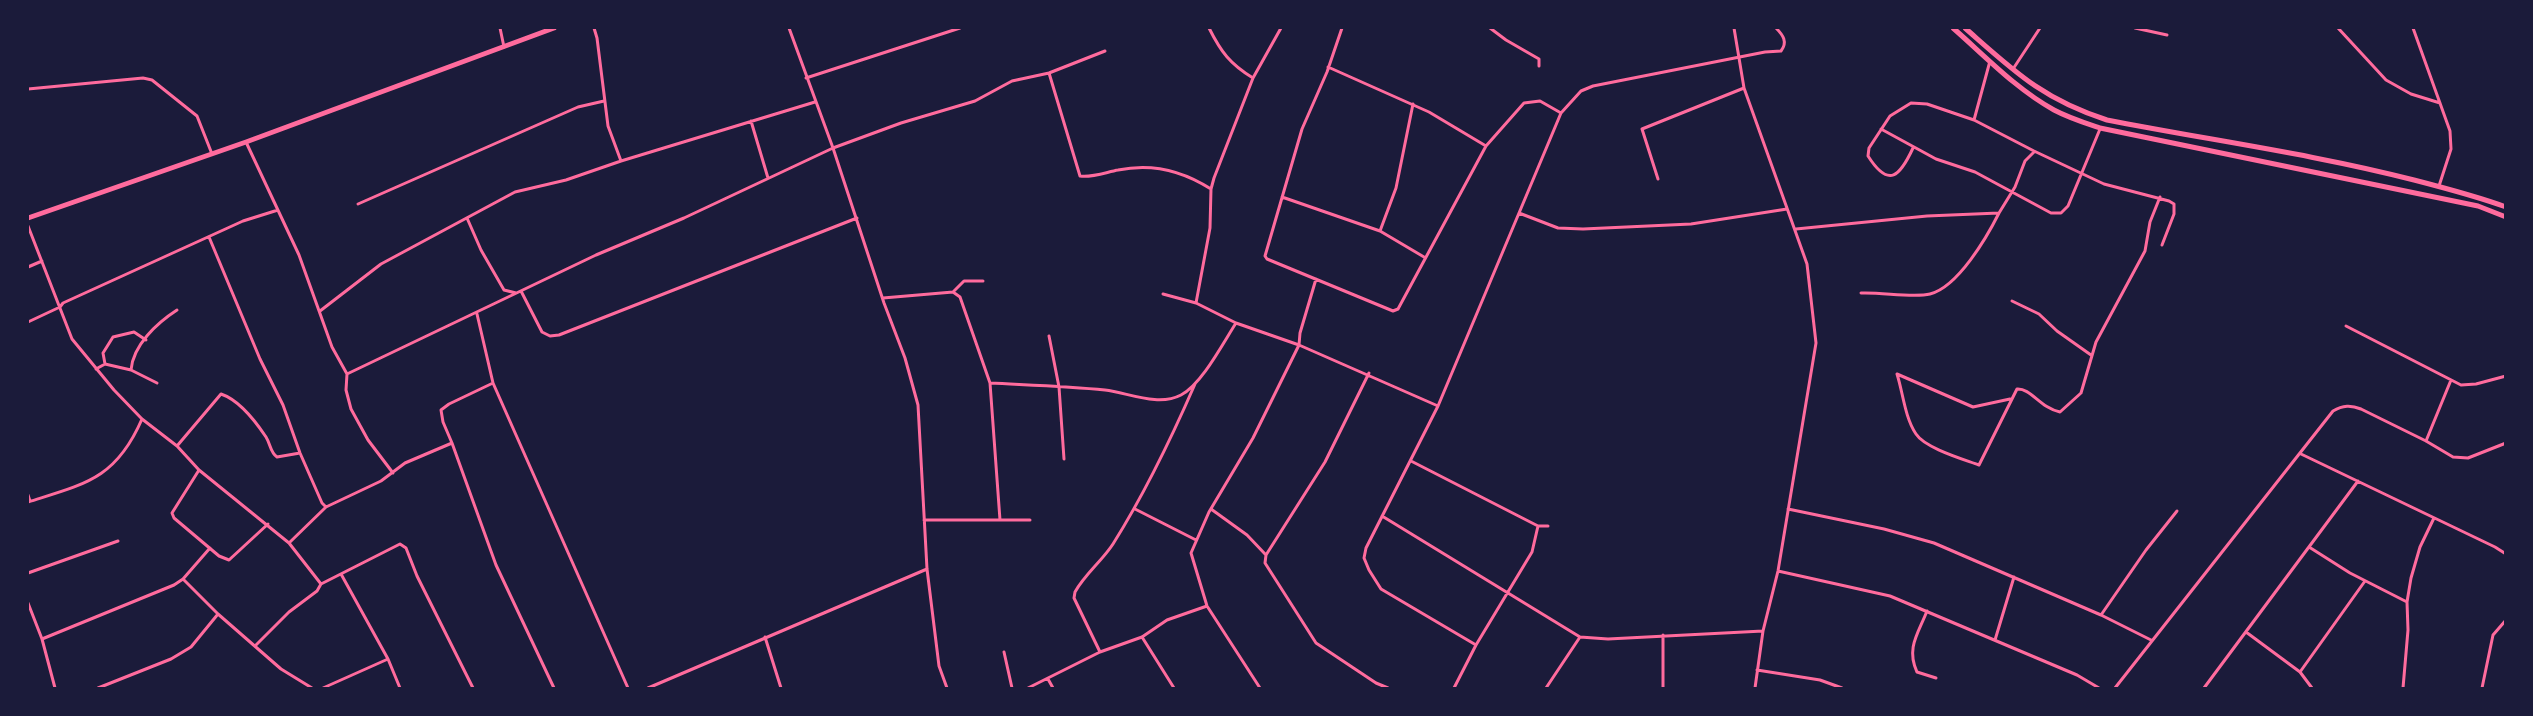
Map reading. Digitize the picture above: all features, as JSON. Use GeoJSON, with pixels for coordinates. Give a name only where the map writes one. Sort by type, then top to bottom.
{"type":"FeatureCollection","features":[{"type":"Feature","properties":{"kind":"main road"},"geometry":{"type":"LineString","coordinates":[[28,218],[246,142],[554,28]]}},
{"type":"Feature","properties":{"kind":"main road"},"geometry":{"type":"LineString","coordinates":[[1953,28],[2017,84],[2054,110],[2100,128],[2478,206],[2506,216]]}},
{"type":"Feature","properties":{"kind":"main road"},"geometry":{"type":"LineString","coordinates":[[1965,28],[2012,70],[2058,101],[2107,120],[2298,154],[2439,186],[2506,207]]}},
{"type":"Feature","properties":{"kind":"street"},"geometry":{"type":"LineString","coordinates":[[500,28],[504,47]]}},
{"type":"Feature","properties":{"kind":"street"},"geometry":{"type":"LineString","coordinates":[[594,28],[599,48],[609,130],[621,161]]}},
{"type":"Feature","properties":{"kind":"street"},"geometry":{"type":"LineString","coordinates":[[788,28],[834,148],[883,298],[905,358],[918,406],[923,463],[924,520],[928,569],[939,666],[948,688]]}},
{"type":"Feature","properties":{"kind":"street"},"geometry":{"type":"LineString","coordinates":[[806,78],[960,28]]}},
{"type":"Feature","properties":{"kind":"street"},"geometry":{"type":"LineString","coordinates":[[1209,28],[1225,56],[1236,67],[1254,78]]}},
{"type":"Feature","properties":{"kind":"street"},"geometry":{"type":"LineString","coordinates":[[1196,303],[1210,228],[1211,189],[1233,125],[1254,78],[1281,28]]}},
{"type":"Feature","properties":{"kind":"street"},"geometry":{"type":"LineString","coordinates":[[1342,28],[1302,129],[1265,256],[1396,311],[1424,257],[1464,191],[1486,146],[1524,102],[1540,102],[1561,113]]}},
{"type":"Feature","properties":{"kind":"street"},"geometry":{"type":"LineString","coordinates":[[1491,28],[1539,59],[1539,66]]}},
{"type":"Feature","properties":{"kind":"street"},"geometry":{"type":"LineString","coordinates":[[1734,28],[1744,88],[1808,264],[1816,343],[1778,571],[1763,631],[1755,688]]}},
{"type":"Feature","properties":{"kind":"street"},"geometry":{"type":"LineString","coordinates":[[1476,645],[1381,589],[1364,558],[1366,548],[1438,406],[1508,245],[1519,213],[1561,113],[1581,91],[1593,86],[1781,51],[1785,46],[1785,39],[1776,28]]}},
{"type":"Feature","properties":{"kind":"street"},"geometry":{"type":"LineString","coordinates":[[2012,70],[2040,28]]}},
{"type":"Feature","properties":{"kind":"street"},"geometry":{"type":"LineString","coordinates":[[2135,28],[2167,35]]}},
{"type":"Feature","properties":{"kind":"street"},"geometry":{"type":"LineString","coordinates":[[2338,28],[2386,80],[2411,94],[2440,103]]}},
{"type":"Feature","properties":{"kind":"street"},"geometry":{"type":"LineString","coordinates":[[2413,28],[2450,131],[2451,148],[2439,186]]}},
{"type":"Feature","properties":{"kind":"street"},"geometry":{"type":"LineString","coordinates":[[347,374],[459,319],[477,314],[516,293],[834,148],[901,123],[975,101],[1012,82],[1049,73],[1105,50]]}},
{"type":"Feature","properties":{"kind":"street"},"geometry":{"type":"LineString","coordinates":[[1974,120],[1990,60]]}},
{"type":"Feature","properties":{"kind":"street"},"geometry":{"type":"LineString","coordinates":[[1328,67],[1413,104],[1486,146]]}},
{"type":"Feature","properties":{"kind":"street"},"geometry":{"type":"LineString","coordinates":[[1049,73],[1080,176],[1142,166],[1194,178],[1211,189]]}},
{"type":"Feature","properties":{"kind":"street"},"geometry":{"type":"LineString","coordinates":[[28,89],[143,78],[152,80],[197,116],[212,154]]}},
{"type":"Feature","properties":{"kind":"street"},"geometry":{"type":"LineString","coordinates":[[1658,179],[1642,129],[1744,88]]}},
{"type":"Feature","properties":{"kind":"street"},"geometry":{"type":"LineString","coordinates":[[358,204],[578,107],[604,101]]}},
{"type":"Feature","properties":{"kind":"street"},"geometry":{"type":"LineString","coordinates":[[320,311],[381,264],[515,192],[566,180],[621,161],[815,102]]}},
{"type":"Feature","properties":{"kind":"street"},"geometry":{"type":"LineString","coordinates":[[1913,148],[1901,172],[1896,176],[1892,176],[1875,167],[1868,156],[1869,148],[1890,116],[1911,103],[1927,104],[1974,120],[2104,184],[2160,197],[2174,204],[2175,210],[2162,245]]}},
{"type":"Feature","properties":{"kind":"street"},"geometry":{"type":"LineString","coordinates":[[1380,231],[1396,188],[1413,104]]}},
{"type":"Feature","properties":{"kind":"street"},"geometry":{"type":"LineString","coordinates":[[751,121],[768,178]]}},
{"type":"Feature","properties":{"kind":"street"},"geometry":{"type":"LineString","coordinates":[[1882,129],[1913,148],[1936,159],[1975,172],[2051,213],[2061,213],[2068,206],[2100,128]]}},
{"type":"Feature","properties":{"kind":"street"},"geometry":{"type":"LineString","coordinates":[[246,142],[299,255],[332,347],[347,374],[346,390],[351,409],[368,440],[393,473]]}},
{"type":"Feature","properties":{"kind":"street"},"geometry":{"type":"LineString","coordinates":[[1861,293],[1882,292],[1912,296],[1931,294],[1945,288],[1989,234],[2012,192],[2025,161],[2034,151]]}},
{"type":"Feature","properties":{"kind":"street"},"geometry":{"type":"LineString","coordinates":[[1282,197],[1380,231],[1424,257]]}},
{"type":"Feature","properties":{"kind":"street"},"geometry":{"type":"LineString","coordinates":[[2010,398],[1973,407],[1952,400],[1928,386],[1897,374],[1910,422],[1917,436],[1926,443],[1979,466],[2010,398],[2017,389],[2029,392],[2040,404],[2060,412],[2081,393],[2096,342],[2142,256],[2150,222],[2160,197]]}},
{"type":"Feature","properties":{"kind":"street"},"geometry":{"type":"LineString","coordinates":[[1519,213],[1558,228],[1583,229],[1691,224],[1787,209]]}},
{"type":"Feature","properties":{"kind":"street"},"geometry":{"type":"LineString","coordinates":[[28,322],[60,308],[63,303],[243,221],[278,210]]}},
{"type":"Feature","properties":{"kind":"street"},"geometry":{"type":"LineString","coordinates":[[1796,229],[1928,216],[1999,213]]}},
{"type":"Feature","properties":{"kind":"street"},"geometry":{"type":"LineString","coordinates":[[467,218],[504,290],[516,293]]}},
{"type":"Feature","properties":{"kind":"street"},"geometry":{"type":"LineString","coordinates":[[521,291],[542,332],[550,336],[559,335],[857,218]]}},
{"type":"Feature","properties":{"kind":"street"},"geometry":{"type":"LineString","coordinates":[[28,226],[72,339],[96,369],[142,418],[177,446],[199,470],[268,524],[289,543],[321,584]]}},
{"type":"Feature","properties":{"kind":"street"},"geometry":{"type":"LineString","coordinates":[[209,237],[260,359],[283,406],[300,453],[322,503],[326,507]]}},
{"type":"Feature","properties":{"kind":"street"},"geometry":{"type":"LineString","coordinates":[[28,267],[42,261]]}},
{"type":"Feature","properties":{"kind":"street"},"geometry":{"type":"LineString","coordinates":[[1260,688],[1207,606],[1192,558],[1196,540],[1211,510],[1253,438],[1299,345],[1300,333],[1316,279]]}},
{"type":"Feature","properties":{"kind":"street"},"geometry":{"type":"LineString","coordinates":[[883,298],[953,292],[964,281],[982,281]]}},
{"type":"Feature","properties":{"kind":"street"},"geometry":{"type":"LineString","coordinates":[[953,292],[960,297],[990,383],[1000,520]]}},
{"type":"Feature","properties":{"kind":"street"},"geometry":{"type":"LineString","coordinates":[[1163,294],[1196,303],[1236,322],[1369,373],[1438,406]]}},
{"type":"Feature","properties":{"kind":"street"},"geometry":{"type":"LineString","coordinates":[[2012,301],[2039,314],[2057,331],[2091,355]]}},
{"type":"Feature","properties":{"kind":"street"},"geometry":{"type":"LineString","coordinates":[[131,370],[135,356],[150,331],[177,310]]}},
{"type":"Feature","properties":{"kind":"street"},"geometry":{"type":"LineString","coordinates":[[477,314],[492,383],[628,688]]}},
{"type":"Feature","properties":{"kind":"street"},"geometry":{"type":"LineString","coordinates":[[1100,652],[1074,598],[1075,592],[1108,551],[1135,509],[1168,446],[1195,384],[1236,322]]}},
{"type":"Feature","properties":{"kind":"street"},"geometry":{"type":"LineString","coordinates":[[2346,326],[2451,380],[2470,385],[2506,376]]}},
{"type":"Feature","properties":{"kind":"street"},"geometry":{"type":"LineString","coordinates":[[105,364],[103,353],[113,337],[134,332],[146,340]]}},
{"type":"Feature","properties":{"kind":"street"},"geometry":{"type":"LineString","coordinates":[[1049,336],[1059,387],[1064,459]]}},
{"type":"Feature","properties":{"kind":"street"},"geometry":{"type":"LineString","coordinates":[[96,369],[105,364],[131,370],[157,383]]}},
{"type":"Feature","properties":{"kind":"street"},"geometry":{"type":"LineString","coordinates":[[1369,373],[1325,462],[1266,555],[1265,563],[1316,643],[1376,684],[1388,688]]}},
{"type":"Feature","properties":{"kind":"street"},"geometry":{"type":"LineString","coordinates":[[2426,441],[2451,380]]}},
{"type":"Feature","properties":{"kind":"street"},"geometry":{"type":"LineString","coordinates":[[492,383],[449,404],[441,410],[443,422],[496,565],[554,688]]}},
{"type":"Feature","properties":{"kind":"street"},"geometry":{"type":"LineString","coordinates":[[990,383],[1106,390],[1155,400],[1181,395],[1195,384]]}},
{"type":"Feature","properties":{"kind":"street"},"geometry":{"type":"LineString","coordinates":[[177,446],[222,394],[233,399],[248,416],[266,438],[271,452],[277,457],[300,453]]}},
{"type":"Feature","properties":{"kind":"street"},"geometry":{"type":"LineString","coordinates":[[2114,688],[2301,454],[2333,411],[2346,406],[2361,409],[2426,441],[2453,457],[2461,459],[2473,457],[2506,443]]}},
{"type":"Feature","properties":{"kind":"street"},"geometry":{"type":"LineString","coordinates":[[28,495],[29,501],[76,488],[99,477],[134,437],[142,418]]}},
{"type":"Feature","properties":{"kind":"street"},"geometry":{"type":"LineString","coordinates":[[289,543],[326,507],[381,481],[405,463],[452,443]]}},
{"type":"Feature","properties":{"kind":"street"},"geometry":{"type":"LineString","coordinates":[[2301,454],[2506,554]]}},
{"type":"Feature","properties":{"kind":"street"},"geometry":{"type":"LineString","coordinates":[[1410,461],[1538,526],[1548,526]]}},
{"type":"Feature","properties":{"kind":"street"},"geometry":{"type":"LineString","coordinates":[[199,470],[172,513],[174,518],[219,556],[229,560],[268,524]]}},
{"type":"Feature","properties":{"kind":"street"},"geometry":{"type":"LineString","coordinates":[[2204,688],[2358,481]]}},
{"type":"Feature","properties":{"kind":"street"},"geometry":{"type":"LineString","coordinates":[[1135,509],[1196,540]]}},
{"type":"Feature","properties":{"kind":"street"},"geometry":{"type":"LineString","coordinates":[[1788,509],[1884,529],[1934,543],[2101,614],[2151,640]]}},
{"type":"Feature","properties":{"kind":"street"},"geometry":{"type":"LineString","coordinates":[[1211,510],[1247,535],[1266,555]]}},
{"type":"Feature","properties":{"kind":"street"},"geometry":{"type":"LineString","coordinates":[[2101,614],[2177,510]]}},
{"type":"Feature","properties":{"kind":"street"},"geometry":{"type":"LineString","coordinates":[[1382,516],[1580,637],[1608,639],[1763,631]]}},
{"type":"Feature","properties":{"kind":"street"},"geometry":{"type":"LineString","coordinates":[[2403,688],[2408,630],[2407,602],[2420,547],[2434,518]]}},
{"type":"Feature","properties":{"kind":"street"},"geometry":{"type":"LineString","coordinates":[[924,520],[1030,520]]}},
{"type":"Feature","properties":{"kind":"street"},"geometry":{"type":"LineString","coordinates":[[1454,688],[1476,645],[1532,552],[1538,526]]}},
{"type":"Feature","properties":{"kind":"street"},"geometry":{"type":"LineString","coordinates":[[28,573],[118,541]]}},
{"type":"Feature","properties":{"kind":"street"},"geometry":{"type":"LineString","coordinates":[[255,646],[289,612],[317,592],[321,584],[400,544],[406,548],[417,576],[472,688]]}},
{"type":"Feature","properties":{"kind":"street"},"geometry":{"type":"LineString","coordinates":[[2310,547],[2365,581],[2407,602]]}},
{"type":"Feature","properties":{"kind":"street"},"geometry":{"type":"LineString","coordinates":[[42,639],[174,585],[183,579],[210,548]]}},
{"type":"Feature","properties":{"kind":"street"},"geometry":{"type":"LineString","coordinates":[[648,688],[928,569]]}},
{"type":"Feature","properties":{"kind":"street"},"geometry":{"type":"LineString","coordinates":[[1778,571],[1876,592],[1927,611],[2077,675],[2099,688]]}},
{"type":"Feature","properties":{"kind":"street"},"geometry":{"type":"LineString","coordinates":[[341,574],[388,659],[400,688]]}},
{"type":"Feature","properties":{"kind":"street"},"geometry":{"type":"LineString","coordinates":[[1995,640],[2014,577]]}},
{"type":"Feature","properties":{"kind":"street"},"geometry":{"type":"LineString","coordinates":[[183,579],[218,614],[281,669],[312,688]]}},
{"type":"Feature","properties":{"kind":"street"},"geometry":{"type":"LineString","coordinates":[[2300,672],[2365,581]]}},
{"type":"Feature","properties":{"kind":"street"},"geometry":{"type":"LineString","coordinates":[[28,603],[42,639],[55,688]]}},
{"type":"Feature","properties":{"kind":"street"},"geometry":{"type":"LineString","coordinates":[[1028,688],[1100,652],[1142,637],[1167,620],[1207,606]]}},
{"type":"Feature","properties":{"kind":"street"},"geometry":{"type":"LineString","coordinates":[[1927,611],[1911,651],[1912,661],[1917,672],[1936,678]]}},
{"type":"Feature","properties":{"kind":"street"},"geometry":{"type":"LineString","coordinates":[[98,688],[171,659],[191,647],[218,614]]}},
{"type":"Feature","properties":{"kind":"street"},"geometry":{"type":"LineString","coordinates":[[2482,688],[2493,635],[2506,620]]}},
{"type":"Feature","properties":{"kind":"street"},"geometry":{"type":"LineString","coordinates":[[2246,632],[2300,672],[2312,688]]}},
{"type":"Feature","properties":{"kind":"street"},"geometry":{"type":"LineString","coordinates":[[1663,635],[1663,688]]}},
{"type":"Feature","properties":{"kind":"street"},"geometry":{"type":"LineString","coordinates":[[765,637],[781,688]]}},
{"type":"Feature","properties":{"kind":"street"},"geometry":{"type":"LineString","coordinates":[[1142,637],[1174,688]]}},
{"type":"Feature","properties":{"kind":"street"},"geometry":{"type":"LineString","coordinates":[[1546,688],[1580,637]]}},
{"type":"Feature","properties":{"kind":"street"},"geometry":{"type":"LineString","coordinates":[[1004,652],[1012,688]]}},
{"type":"Feature","properties":{"kind":"street"},"geometry":{"type":"LineString","coordinates":[[323,688],[388,659]]}},
{"type":"Feature","properties":{"kind":"street"},"geometry":{"type":"LineString","coordinates":[[1757,670],[1820,680],[1842,688]]}},
{"type":"Feature","properties":{"kind":"street"},"geometry":{"type":"LineString","coordinates":[[1048,679],[1053,688]]}},
{"type":"Feature","properties":{"kind":"street"},"geometry":{"type":"LineString","coordinates":[[1373,688],[1376,684]]}}]}
